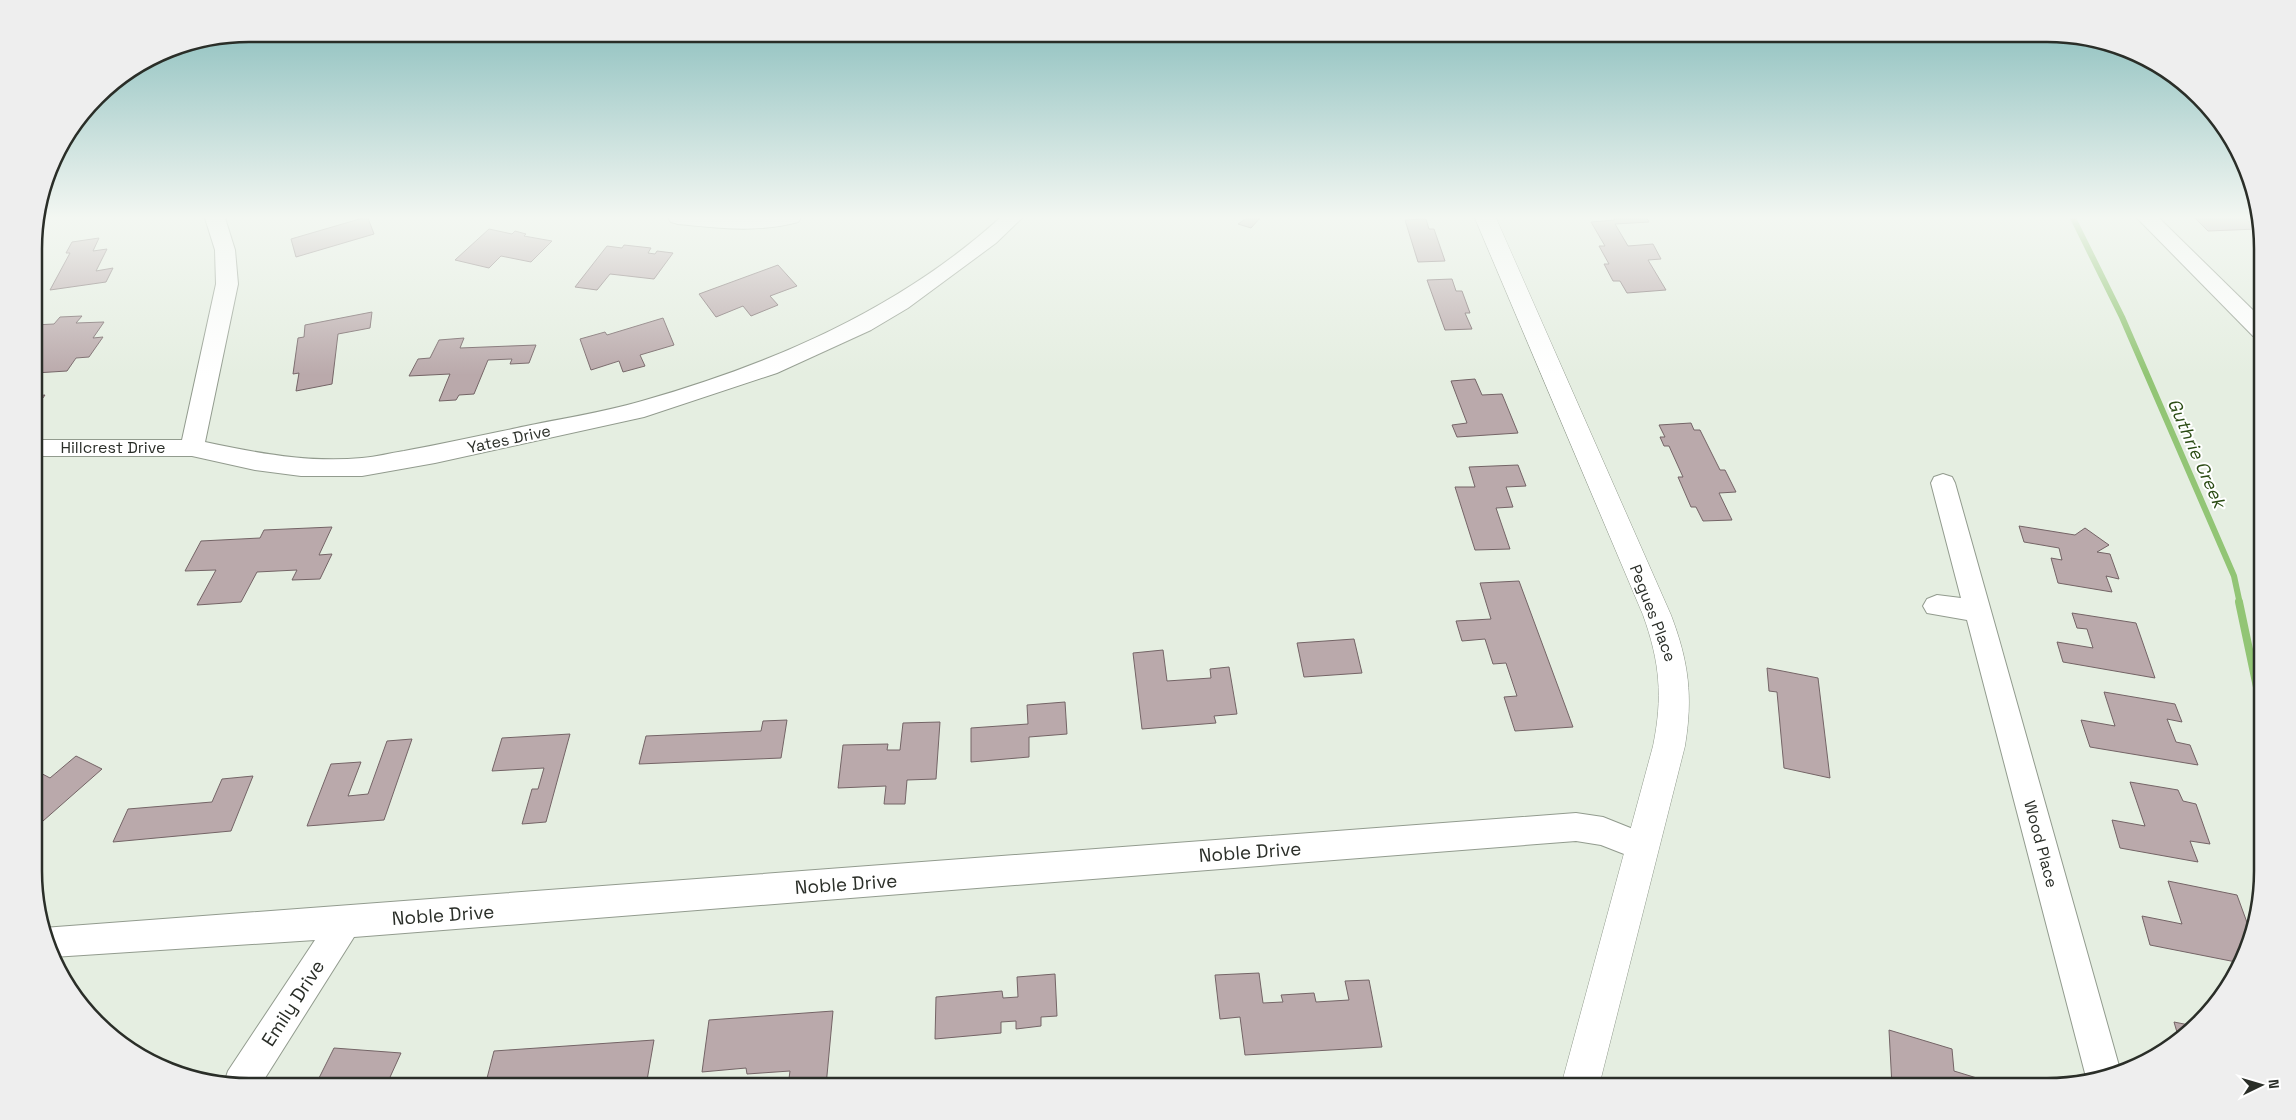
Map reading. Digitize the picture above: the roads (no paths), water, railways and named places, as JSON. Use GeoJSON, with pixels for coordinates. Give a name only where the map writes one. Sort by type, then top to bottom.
{"type":"FeatureCollection","features":[{"type":"Feature","properties":{"kind":"street"},"geometry":{"type":"LineString","coordinates":[[192,448],[227,284],[226,270]]}},
{"type":"Feature","properties":{"kind":"street","name":"Yates Drive"},"geometry":{"type":"LineString","coordinates":[[192,448],[255,461],[301,467],[362,467],[435,454],[644,410],[769,368],[863,325],[900,303],[946,270]]}},
{"type":"Feature","properties":{"kind":"street","name":"Pegues Place"},"geometry":{"type":"LineString","coordinates":[[1508,270],[1657,616],[1674,662],[1677,691],[1674,725],[1582,1078]]}},
{"type":"Feature","properties":{"kind":"street"},"geometry":{"type":"LineString","coordinates":[[2198,270],[2253,324]]}},
{"type":"Feature","properties":{"kind":"street","name":"Hillcrest Drive"},"geometry":{"type":"LineString","coordinates":[[42,448],[192,448]]}},
{"type":"Feature","properties":{"kind":"street","name":"Wood Place"},"geometry":{"type":"LineString","coordinates":[[1943,483],[2102,1070]]}},
{"type":"Feature","properties":{"kind":"street"},"geometry":{"type":"LineString","coordinates":[[1937,606],[1978,611]]}},
{"type":"Feature","properties":{"kind":"street","name":"Noble Drive"},"geometry":{"type":"LineString","coordinates":[[55,941],[345,922],[1576,827],[1603,831],[1642,847]]}},
{"type":"Feature","properties":{"kind":"street","name":"Emily Drive"},"geometry":{"type":"LineString","coordinates":[[246,1078],[345,922]]}},
{"type":"Feature","properties":{"kind":"waterway","name":"Guthrie Creek"},"geometry":{"type":"LineString","coordinates":[[2099,270],[2122,317],[2234,576],[2240,604]]}},
{"type":"Feature","properties":{"kind":"waterway","name":"Guthrie Creek"},"geometry":{"type":"LineString","coordinates":[[2239,602],[2253,668]]}}]}
